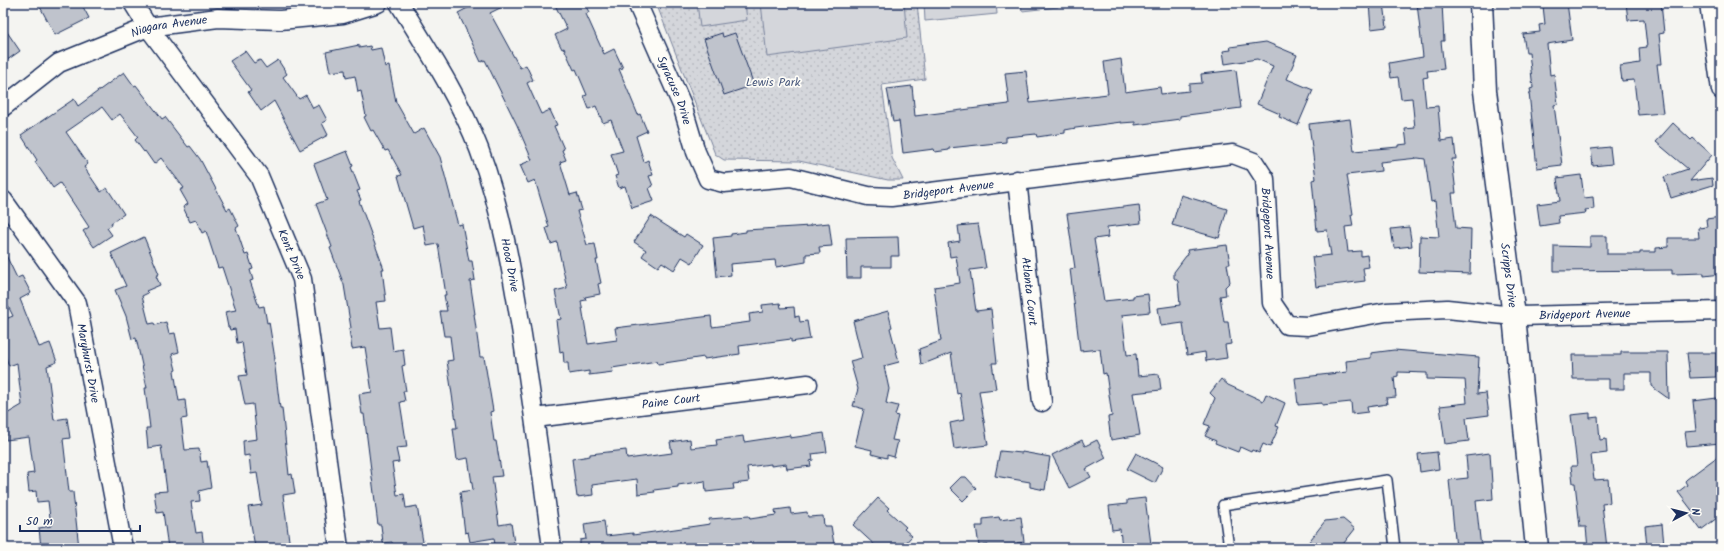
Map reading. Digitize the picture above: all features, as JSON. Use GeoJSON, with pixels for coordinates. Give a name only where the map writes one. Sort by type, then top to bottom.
{"type":"FeatureCollection","features":[{"type":"Feature","properties":{"kind":"street","name":"Kent Drive"},"geometry":{"type":"LineString","coordinates":[[133,3],[148,27],[259,176],[302,279],[338,548]]}},
{"type":"Feature","properties":{"kind":"street","name":"Niagara Avenue"},"geometry":{"type":"LineString","coordinates":[[3,107],[59,63],[148,27],[218,18],[280,20],[343,14],[378,3]]}},
{"type":"Feature","properties":{"kind":"street","name":"Hood Drive"},"geometry":{"type":"LineString","coordinates":[[399,3],[453,92],[479,149],[496,205],[511,265],[552,548]]}},
{"type":"Feature","properties":{"kind":"street","name":"Syracuse Drive"},"geometry":{"type":"LineString","coordinates":[[637,3],[682,105],[696,152],[708,179]]}},
{"type":"Feature","properties":{"kind":"street","name":"Scripps Drive"},"geometry":{"type":"LineString","coordinates":[[1481,3],[1486,91],[1514,316],[1537,548]]}},
{"type":"Feature","properties":{"kind":"street"},"geometry":{"type":"LineString","coordinates":[[1709,3],[1721,90]]}},
{"type":"Feature","properties":{"kind":"street","name":"Bridgeport Avenue"},"geometry":{"type":"LineString","coordinates":[[708,179],[724,183],[791,177],[868,196],[891,197],[1233,154],[1254,162],[1265,179],[1272,303],[1287,325],[1308,326],[1386,312],[1447,309],[1514,316],[1721,311]]}},
{"type":"Feature","properties":{"kind":"street","name":"Atlanta Court"},"geometry":{"type":"LineString","coordinates":[[1017,180],[1042,402]]}},
{"type":"Feature","properties":{"kind":"street","name":"Maryhurst Drive"},"geometry":{"type":"LineString","coordinates":[[3,200],[77,303],[123,548]]}},
{"type":"Feature","properties":{"kind":"street","name":"Paine Court"},"geometry":{"type":"LineString","coordinates":[[534,418],[808,384]]}},
{"type":"Feature","properties":{"kind":"lane"},"geometry":{"type":"LineString","coordinates":[[1229,548],[1223,505],[1387,480],[1395,548]]}},
{"type":"Feature","properties":{"kind":"green space","name":"Lewis Park"},"geometry":{"type":"Polygon","coordinates":[[[656,3],[917,3],[925,79],[882,85],[892,158],[903,180],[888,180],[799,161],[724,160],[715,154],[656,3]]]}},
{"type":"Feature","properties":{"kind":"green space"},"geometry":{"type":"Polygon","coordinates":[[[697,3],[745,3],[747,20],[700,27],[697,3]]]}},
{"type":"Feature","properties":{"kind":"green space"},"geometry":{"type":"Polygon","coordinates":[[[761,3],[904,3],[907,38],[767,57],[761,3]]]}},
{"type":"Feature","properties":{"kind":"green space"},"geometry":{"type":"Polygon","coordinates":[[[924,3],[996,3],[997,14],[925,21],[924,3]]]}},
{"type":"Feature","properties":{"kind":"green space"},"geometry":{"type":"Polygon","coordinates":[[[1021,3],[1058,3],[1058,7],[1022,11],[1021,3]]]}},
{"type":"Feature","properties":{"kind":"building"},"geometry":{"type":"Polygon","coordinates":[[[38,3],[81,3],[89,18],[55,35],[38,3]]]}},
{"type":"Feature","properties":{"kind":"building"},"geometry":{"type":"Polygon","coordinates":[[[477,3],[510,3],[490,13],[520,68],[526,65],[533,80],[527,83],[541,114],[550,110],[557,125],[554,126],[564,149],[562,150],[566,160],[560,162],[570,195],[577,193],[582,210],[577,211],[587,245],[595,244],[598,260],[596,260],[601,283],[598,284],[600,294],[585,297],[586,300],[581,301],[588,344],[617,340],[615,328],[711,316],[712,327],[750,322],[749,314],[763,312],[762,305],[780,303],[781,308],[794,307],[795,317],[799,316],[800,322],[807,321],[810,339],[791,342],[791,339],[739,346],[740,354],[704,359],[704,357],[658,364],[657,361],[612,368],[613,372],[589,375],[589,371],[569,374],[568,363],[564,363],[563,351],[560,352],[556,320],[561,319],[555,291],[567,288],[557,242],[551,244],[546,228],[549,227],[535,180],[528,183],[520,165],[532,160],[517,125],[485,60],[481,62],[458,13],[477,3]]]}},
{"type":"Feature","properties":{"kind":"building"},"geometry":{"type":"Polygon","coordinates":[[[554,3],[584,3],[589,12],[586,14],[604,54],[614,49],[623,68],[619,69],[638,115],[640,114],[647,131],[636,136],[644,162],[648,160],[653,175],[649,176],[653,186],[649,188],[654,201],[632,208],[625,186],[619,188],[615,176],[618,175],[611,154],[623,151],[611,120],[603,123],[596,106],[589,109],[584,96],[587,95],[576,69],[574,70],[564,48],[562,49],[555,35],[567,29],[554,3]]]}},
{"type":"Feature","properties":{"kind":"building"},"geometry":{"type":"Polygon","coordinates":[[[1369,3],[1384,3],[1387,27],[1371,29],[1369,3]]]}},
{"type":"Feature","properties":{"kind":"building"},"geometry":{"type":"Polygon","coordinates":[[[1417,3],[1442,3],[1444,41],[1441,41],[1444,69],[1427,71],[1428,77],[1423,78],[1426,107],[1438,106],[1441,141],[1454,139],[1456,159],[1452,159],[1456,193],[1452,193],[1456,228],[1471,229],[1470,274],[1419,272],[1420,236],[1439,237],[1435,201],[1431,202],[1425,159],[1418,158],[1380,162],[1381,171],[1347,175],[1353,214],[1351,215],[1353,226],[1345,227],[1348,252],[1361,251],[1361,256],[1367,255],[1369,267],[1363,268],[1365,281],[1316,287],[1312,257],[1331,255],[1327,230],[1317,231],[1312,180],[1316,179],[1309,124],[1350,119],[1354,151],[1398,147],[1398,145],[1407,144],[1405,129],[1415,128],[1412,98],[1401,99],[1398,77],[1391,78],[1389,63],[1423,57],[1417,3]]]}},
{"type":"Feature","properties":{"kind":"building"},"geometry":{"type":"Polygon","coordinates":[[[1567,3],[1572,40],[1547,44],[1550,75],[1554,74],[1558,104],[1554,105],[1562,165],[1537,168],[1529,93],[1531,93],[1530,89],[1533,88],[1529,53],[1526,53],[1523,34],[1540,32],[1539,25],[1545,24],[1543,6],[1567,3]]]}},
{"type":"Feature","properties":{"kind":"building"},"geometry":{"type":"Polygon","coordinates":[[[1626,3],[1661,3],[1664,33],[1659,34],[1662,64],[1657,64],[1663,113],[1638,115],[1634,80],[1622,81],[1620,66],[1640,63],[1639,48],[1647,47],[1644,19],[1628,20],[1626,3]]]}},
{"type":"Feature","properties":{"kind":"building"},"geometry":{"type":"Polygon","coordinates":[[[3,26],[20,51],[3,63],[3,26]]]}},
{"type":"Feature","properties":{"kind":"building"},"geometry":{"type":"Polygon","coordinates":[[[722,33],[723,37],[735,33],[754,85],[724,95],[704,39],[722,33]]]}},
{"type":"Feature","properties":{"kind":"building"},"geometry":{"type":"Polygon","coordinates":[[[1266,42],[1297,55],[1287,79],[1313,90],[1298,125],[1279,117],[1280,114],[1257,104],[1273,66],[1257,59],[1225,64],[1223,51],[1231,50],[1230,47],[1266,42]]]}},
{"type":"Feature","properties":{"kind":"building"},"geometry":{"type":"Polygon","coordinates":[[[359,45],[359,48],[370,46],[371,50],[381,48],[385,67],[389,66],[396,102],[414,134],[424,128],[440,157],[458,225],[462,224],[469,261],[472,261],[475,280],[470,281],[480,357],[484,357],[493,411],[490,412],[494,441],[496,441],[502,476],[492,477],[499,525],[511,523],[514,543],[495,545],[494,538],[470,542],[468,532],[465,533],[460,492],[473,490],[468,458],[457,460],[453,428],[457,428],[447,361],[453,360],[450,336],[444,336],[440,311],[447,311],[438,244],[427,246],[423,225],[413,228],[398,176],[402,175],[388,150],[385,151],[373,130],[371,131],[364,117],[366,116],[361,91],[358,92],[355,76],[346,78],[345,70],[330,72],[326,52],[359,45]]]}},
{"type":"Feature","properties":{"kind":"building"},"geometry":{"type":"Polygon","coordinates":[[[245,51],[254,63],[260,60],[266,68],[278,60],[287,74],[283,77],[299,99],[306,95],[313,108],[319,105],[327,120],[322,123],[328,135],[300,150],[274,101],[261,111],[248,92],[251,90],[230,61],[245,51]]]}},
{"type":"Feature","properties":{"kind":"building"},"geometry":{"type":"Polygon","coordinates":[[[1121,59],[1125,92],[1160,87],[1161,94],[1189,91],[1189,84],[1202,83],[1201,74],[1236,70],[1241,108],[1180,116],[1180,119],[1135,125],[1135,122],[1121,122],[1076,128],[1065,130],[1065,133],[1037,137],[1036,134],[1006,137],[1006,142],[949,148],[949,150],[935,152],[934,149],[903,153],[899,121],[893,122],[887,89],[912,86],[915,116],[1009,104],[1005,73],[1026,71],[1030,103],[1108,94],[1104,62],[1121,59]]]}},
{"type":"Feature","properties":{"kind":"building"},"geometry":{"type":"Polygon","coordinates":[[[124,72],[162,119],[165,117],[188,147],[190,146],[200,159],[227,210],[230,208],[239,226],[236,228],[245,255],[248,254],[253,269],[250,270],[253,280],[250,281],[259,307],[264,306],[267,323],[269,322],[275,359],[289,475],[292,474],[295,493],[283,495],[290,548],[255,547],[248,507],[262,505],[257,473],[251,474],[249,455],[244,456],[243,441],[257,439],[253,404],[245,405],[239,376],[247,375],[242,342],[237,343],[235,329],[230,330],[228,327],[225,312],[236,310],[222,267],[218,268],[206,231],[202,233],[196,220],[190,222],[183,207],[188,204],[180,190],[184,188],[161,158],[154,164],[135,140],[138,137],[120,114],[112,120],[102,107],[66,132],[88,164],[84,167],[101,192],[107,188],[124,214],[111,223],[112,225],[107,228],[112,235],[94,247],[83,231],[89,227],[60,183],[53,188],[35,162],[37,160],[21,135],[74,99],[78,106],[124,72]]]}},
{"type":"Feature","properties":{"kind":"building"},"geometry":{"type":"Polygon","coordinates":[[[1673,123],[1691,140],[1693,138],[1712,155],[1690,181],[1712,178],[1713,185],[1671,198],[1664,177],[1688,169],[1656,142],[1673,123]]]}},
{"type":"Feature","properties":{"kind":"building"},"geometry":{"type":"Polygon","coordinates":[[[1610,147],[1612,164],[1593,166],[1591,149],[1610,147]]]}},
{"type":"Feature","properties":{"kind":"building"},"geometry":{"type":"Polygon","coordinates":[[[347,151],[353,166],[351,167],[360,190],[357,191],[361,200],[359,201],[384,269],[382,269],[386,301],[376,302],[380,328],[390,327],[393,351],[403,349],[405,365],[402,366],[406,391],[403,391],[405,401],[400,402],[407,447],[396,448],[399,462],[392,463],[397,495],[404,494],[406,508],[417,506],[424,548],[393,548],[392,542],[383,543],[381,525],[378,525],[364,414],[362,414],[359,394],[372,392],[365,347],[352,349],[349,329],[351,328],[344,285],[316,204],[327,200],[314,164],[347,151]]]}},
{"type":"Feature","properties":{"kind":"building"},"geometry":{"type":"Polygon","coordinates":[[[1581,175],[1584,198],[1593,197],[1594,209],[1585,210],[1586,213],[1558,216],[1559,223],[1540,226],[1537,204],[1560,201],[1557,178],[1581,175]]]}},
{"type":"Feature","properties":{"kind":"building"},"geometry":{"type":"Polygon","coordinates":[[[1181,195],[1227,209],[1219,238],[1172,225],[1181,195]]]}},
{"type":"Feature","properties":{"kind":"building"},"geometry":{"type":"Polygon","coordinates":[[[1139,205],[1141,223],[1107,227],[1108,237],[1094,239],[1104,301],[1133,298],[1133,296],[1148,294],[1150,312],[1122,315],[1127,355],[1136,354],[1138,376],[1159,374],[1161,390],[1133,393],[1140,435],[1111,440],[1108,417],[1112,416],[1106,373],[1103,374],[1100,349],[1080,351],[1070,269],[1075,268],[1067,214],[1139,205]]]}},
{"type":"Feature","properties":{"kind":"building"},"geometry":{"type":"Polygon","coordinates":[[[651,216],[684,237],[686,234],[703,245],[692,263],[682,257],[674,270],[662,262],[658,267],[642,256],[646,250],[634,242],[651,216]]]}},
{"type":"Feature","properties":{"kind":"building"},"geometry":{"type":"Polygon","coordinates":[[[1721,217],[1721,274],[1704,276],[1704,273],[1672,274],[1672,270],[1554,271],[1554,246],[1590,247],[1590,236],[1607,236],[1607,254],[1640,254],[1640,252],[1656,252],[1656,248],[1668,247],[1668,238],[1699,238],[1698,228],[1707,227],[1706,219],[1721,217]]]}},
{"type":"Feature","properties":{"kind":"building"},"geometry":{"type":"Polygon","coordinates":[[[829,223],[832,246],[819,247],[820,253],[806,254],[806,262],[776,267],[775,260],[730,264],[731,275],[717,277],[713,238],[731,236],[731,234],[746,232],[746,230],[810,226],[829,223]]]}},
{"type":"Feature","properties":{"kind":"building"},"geometry":{"type":"Polygon","coordinates":[[[978,224],[986,268],[970,270],[976,311],[991,309],[997,363],[992,363],[996,389],[979,391],[988,445],[954,449],[950,423],[964,420],[960,393],[957,394],[951,353],[921,365],[919,349],[941,341],[934,287],[960,283],[956,256],[950,257],[948,243],[960,241],[958,226],[978,224]]]}},
{"type":"Feature","properties":{"kind":"building"},"geometry":{"type":"Polygon","coordinates":[[[1409,227],[1412,246],[1394,248],[1391,229],[1409,227]]]}},
{"type":"Feature","properties":{"kind":"building"},"geometry":{"type":"Polygon","coordinates":[[[144,237],[159,274],[156,276],[160,285],[146,291],[148,293],[142,296],[149,324],[154,323],[155,325],[166,322],[169,334],[175,333],[179,352],[172,354],[176,370],[174,371],[179,401],[185,400],[187,418],[181,419],[185,450],[199,449],[201,462],[207,461],[211,488],[199,491],[200,501],[191,502],[196,533],[202,532],[204,548],[168,548],[163,512],[157,513],[154,492],[167,491],[161,446],[148,448],[146,428],[150,428],[145,388],[147,388],[136,338],[132,339],[126,316],[115,290],[126,286],[111,253],[144,237]]]}},
{"type":"Feature","properties":{"kind":"building"},"geometry":{"type":"Polygon","coordinates":[[[898,237],[899,256],[891,256],[891,267],[861,267],[861,278],[847,278],[846,238],[898,237]]]}},
{"type":"Feature","properties":{"kind":"building"},"geometry":{"type":"Polygon","coordinates":[[[1227,245],[1230,264],[1227,264],[1230,282],[1225,287],[1226,295],[1220,296],[1224,322],[1228,322],[1231,344],[1225,345],[1227,358],[1206,361],[1205,352],[1187,355],[1183,323],[1161,326],[1158,308],[1180,305],[1178,281],[1174,278],[1174,272],[1188,255],[1187,250],[1227,245]]]}},
{"type":"Feature","properties":{"kind":"building"},"geometry":{"type":"Polygon","coordinates":[[[3,249],[17,278],[22,276],[31,293],[20,299],[39,347],[50,343],[57,362],[47,366],[54,420],[67,418],[70,438],[63,439],[69,492],[73,492],[79,548],[41,548],[39,528],[51,526],[48,501],[37,502],[36,491],[29,492],[27,474],[34,473],[29,437],[6,440],[5,415],[22,405],[17,363],[9,366],[3,350],[3,320],[13,316],[3,296],[3,249]]]}},
{"type":"Feature","properties":{"kind":"building"},"geometry":{"type":"Polygon","coordinates":[[[888,311],[892,327],[890,328],[899,362],[884,366],[889,389],[886,403],[898,406],[895,415],[898,416],[892,440],[898,441],[894,457],[887,455],[887,458],[871,454],[872,450],[855,446],[864,409],[853,406],[858,389],[850,361],[862,358],[853,321],[888,311]]]}},
{"type":"Feature","properties":{"kind":"building"},"geometry":{"type":"Polygon","coordinates":[[[1394,350],[1479,357],[1477,394],[1486,393],[1489,415],[1466,418],[1469,441],[1445,444],[1440,406],[1467,403],[1465,380],[1427,379],[1427,373],[1398,372],[1398,376],[1394,377],[1396,397],[1386,398],[1387,404],[1367,407],[1368,412],[1352,414],[1351,402],[1322,405],[1322,403],[1298,405],[1295,378],[1347,372],[1346,361],[1371,358],[1371,353],[1394,350]]]}},
{"type":"Feature","properties":{"kind":"building"},"geometry":{"type":"Polygon","coordinates":[[[1621,352],[1668,352],[1669,399],[1651,386],[1651,373],[1624,373],[1624,389],[1609,389],[1609,379],[1573,379],[1572,355],[1621,355],[1621,352]]]}},
{"type":"Feature","properties":{"kind":"building"},"geometry":{"type":"Polygon","coordinates":[[[1687,353],[1716,353],[1716,377],[1690,378],[1687,353]]]}},
{"type":"Feature","properties":{"kind":"building"},"geometry":{"type":"Polygon","coordinates":[[[1221,379],[1228,385],[1263,401],[1266,394],[1285,403],[1276,426],[1279,427],[1270,447],[1263,444],[1259,453],[1252,450],[1251,452],[1240,447],[1238,452],[1215,443],[1216,441],[1205,436],[1210,426],[1204,424],[1215,398],[1210,393],[1221,379]]]}},
{"type":"Feature","properties":{"kind":"building"},"geometry":{"type":"Polygon","coordinates":[[[1717,398],[1721,443],[1687,446],[1685,432],[1696,431],[1693,401],[1717,398]]]}},
{"type":"Feature","properties":{"kind":"building"},"geometry":{"type":"Polygon","coordinates":[[[1590,413],[1590,418],[1598,417],[1600,440],[1606,439],[1607,453],[1591,455],[1594,480],[1608,479],[1610,503],[1602,504],[1607,548],[1588,548],[1586,527],[1580,527],[1575,483],[1573,483],[1571,466],[1577,466],[1571,415],[1590,413]]]}},
{"type":"Feature","properties":{"kind":"building"},"geometry":{"type":"Polygon","coordinates":[[[824,433],[827,452],[812,454],[813,460],[810,461],[811,466],[787,469],[786,464],[771,466],[771,464],[747,467],[749,482],[733,484],[734,489],[706,492],[705,481],[678,485],[678,487],[654,490],[655,492],[638,494],[637,479],[592,485],[593,495],[577,497],[572,459],[590,456],[590,454],[626,450],[627,459],[672,453],[670,442],[690,439],[691,448],[717,445],[716,440],[743,436],[744,442],[790,435],[790,438],[824,433]]]}},
{"type":"Feature","properties":{"kind":"building"},"geometry":{"type":"Polygon","coordinates":[[[1082,440],[1085,446],[1097,440],[1106,458],[1086,469],[1091,477],[1069,488],[1052,455],[1082,440]]]}},
{"type":"Feature","properties":{"kind":"building"},"geometry":{"type":"Polygon","coordinates":[[[1000,451],[1022,452],[1050,457],[1045,490],[1030,487],[1030,482],[995,476],[1000,451]]]}},
{"type":"Feature","properties":{"kind":"building"},"geometry":{"type":"Polygon","coordinates":[[[1437,452],[1439,469],[1420,472],[1418,454],[1437,452]]]}},
{"type":"Feature","properties":{"kind":"building"},"geometry":{"type":"Polygon","coordinates":[[[1136,453],[1163,467],[1155,483],[1127,469],[1136,453]]]}},
{"type":"Feature","properties":{"kind":"building"},"geometry":{"type":"Polygon","coordinates":[[[1490,453],[1493,499],[1476,501],[1481,548],[1456,548],[1449,480],[1468,478],[1466,456],[1490,453]]]}},
{"type":"Feature","properties":{"kind":"building"},"geometry":{"type":"Polygon","coordinates":[[[1721,454],[1721,515],[1701,530],[1690,515],[1694,513],[1678,492],[1687,485],[1685,481],[1687,479],[1721,454]]]}},
{"type":"Feature","properties":{"kind":"building"},"geometry":{"type":"Polygon","coordinates":[[[961,477],[966,477],[976,488],[963,501],[950,488],[961,477]]]}},
{"type":"Feature","properties":{"kind":"building"},"geometry":{"type":"Polygon","coordinates":[[[878,498],[889,508],[887,510],[906,527],[904,529],[912,536],[901,548],[878,548],[853,525],[878,498]]]}},
{"type":"Feature","properties":{"kind":"building"},"geometry":{"type":"Polygon","coordinates":[[[1145,498],[1151,544],[1122,548],[1120,529],[1112,530],[1109,506],[1127,504],[1127,500],[1145,498]]]}},
{"type":"Feature","properties":{"kind":"building"},"geometry":{"type":"Polygon","coordinates":[[[790,508],[791,514],[807,512],[808,517],[823,516],[824,526],[831,526],[834,544],[808,548],[580,548],[580,540],[586,539],[584,524],[604,521],[606,536],[633,533],[633,535],[710,524],[709,519],[749,516],[750,519],[776,515],[775,510],[790,508]]]}},
{"type":"Feature","properties":{"kind":"building"},"geometry":{"type":"Polygon","coordinates":[[[999,517],[1000,520],[1021,517],[1024,542],[1017,543],[1018,548],[988,548],[988,545],[979,546],[976,526],[983,526],[983,519],[999,517]]]}},
{"type":"Feature","properties":{"kind":"building"},"geometry":{"type":"Polygon","coordinates":[[[1343,519],[1355,529],[1340,548],[1304,548],[1325,521],[1343,519]]]}},
{"type":"Feature","properties":{"kind":"building"},"geometry":{"type":"Polygon","coordinates":[[[1662,524],[1664,545],[1647,547],[1645,526],[1662,524]]]}}]}
